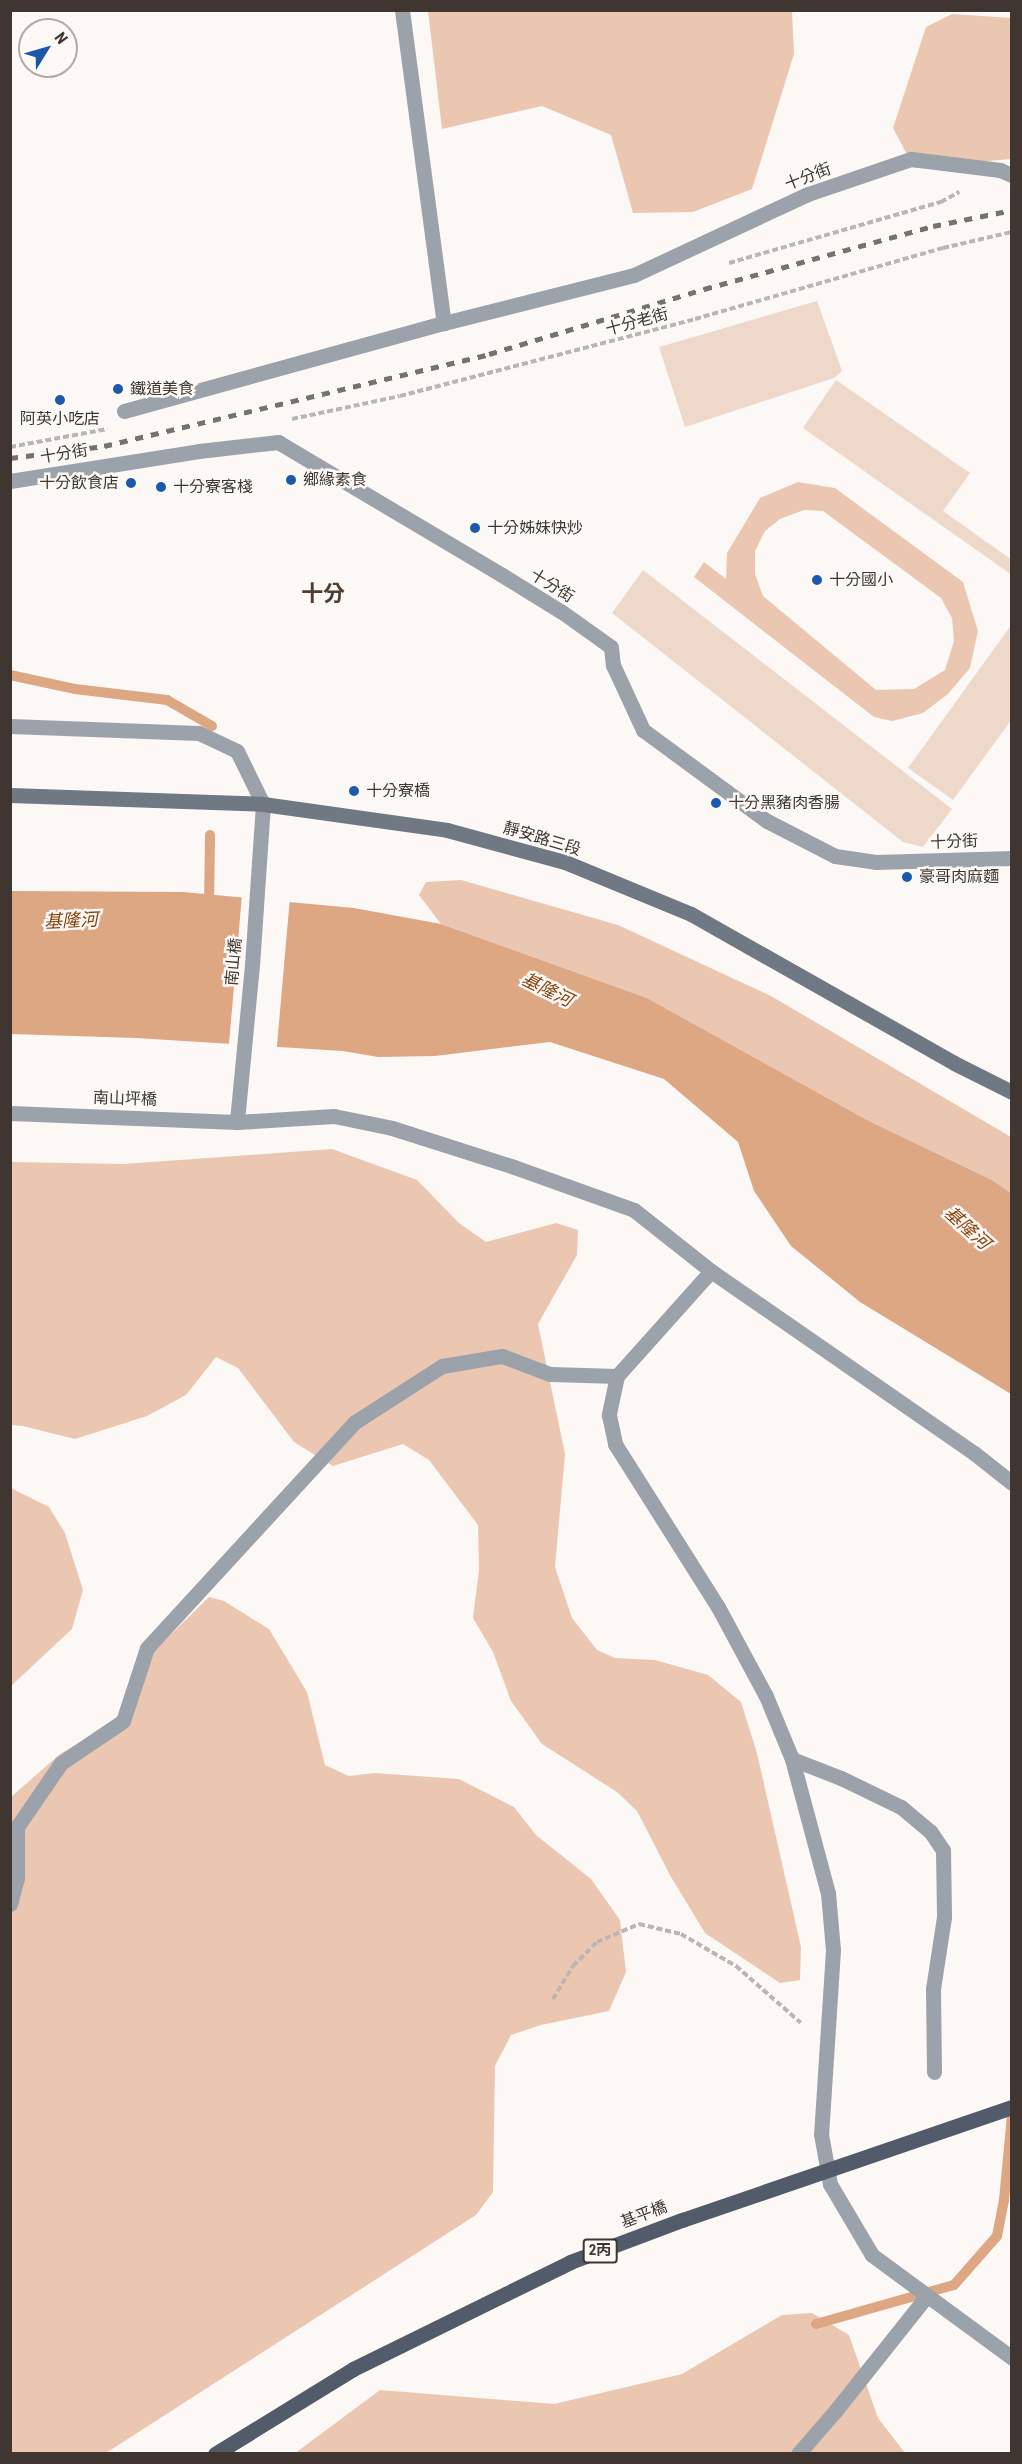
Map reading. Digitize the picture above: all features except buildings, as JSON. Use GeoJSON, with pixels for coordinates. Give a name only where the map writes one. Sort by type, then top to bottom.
{"type":"FeatureCollection","features":[{"type":"Feature","properties":{"kind":"main road","name":"靜安路三段"},"geometry":{"type":"LineString","coordinates":[[10,795],[263,804],[447,830],[566,862],[691,914],[954,1063],[1011,1092]]}},
{"type":"Feature","properties":{"kind":"main road","name":"基平橋"},"geometry":{"type":"LineString","coordinates":[[215,2454],[352,2369],[570,2262],[682,2220],[1011,2108]]}},
{"type":"Feature","properties":{"kind":"street"},"geometry":{"type":"LineString","coordinates":[[402,10],[444,323]]}},
{"type":"Feature","properties":{"kind":"street","name":"十分街"},"geometry":{"type":"LineString","coordinates":[[124,411],[444,323],[634,275],[808,194],[911,159],[1000,170],[1011,175]]}},
{"type":"Feature","properties":{"kind":"street","name":"十分街"},"geometry":{"type":"LineString","coordinates":[[10,481],[199,451],[278,442],[532,594],[610,647],[613,665],[643,730],[768,821],[836,856],[876,862],[1011,858]]}},
{"type":"Feature","properties":{"kind":"street"},"geometry":{"type":"LineString","coordinates":[[10,726],[199,733],[237,751],[263,804]]}},
{"type":"Feature","properties":{"kind":"street","name":"南山橋"},"geometry":{"type":"LineString","coordinates":[[237,1122],[252,964],[263,804]]}},
{"type":"Feature","properties":{"kind":"street","name":"南山坪橋"},"geometry":{"type":"LineString","coordinates":[[10,1113],[237,1122],[334,1116],[392,1128],[514,1167],[634,1210],[711,1272],[974,1453],[1011,1483]]}},
{"type":"Feature","properties":{"kind":"street"},"geometry":{"type":"LineString","coordinates":[[711,1272],[617,1376],[609,1415],[615,1444],[718,1607],[766,1696],[792,1759],[828,1893],[833,1950],[821,2134],[830,2184],[872,2255],[1011,2358]]}},
{"type":"Feature","properties":{"kind":"street"},"geometry":{"type":"LineString","coordinates":[[10,1904],[16,1878],[17,1827],[61,1763],[123,1720],[147,1648],[355,1422],[441,1366],[502,1356],[550,1374],[617,1376]]}},
{"type":"Feature","properties":{"kind":"street"},"geometry":{"type":"LineString","coordinates":[[792,1759],[841,1778],[901,1807],[930,1831],[943,1850],[944,1917],[933,1989],[934,2072]]}},
{"type":"Feature","properties":{"kind":"street"},"geometry":{"type":"LineString","coordinates":[[798,2454],[926,2297]]}},
{"type":"Feature","properties":{"kind":"path","name":"十分老街"},"geometry":{"type":"LineString","coordinates":[[278,442],[291,419],[422,390],[695,319],[943,248],[1011,232]]}},
{"type":"Feature","properties":{"kind":"path"},"geometry":{"type":"LineString","coordinates":[[553,1999],[573,1966],[597,1942],[639,1924],[681,1934],[736,1966],[828,2046]]}},
{"type":"Feature","properties":{"kind":"shaded area"},"geometry":{"type":"Polygon","coordinates":[[[428,11],[792,11],[794,54],[752,189],[693,212],[633,213],[611,135],[542,106],[442,129],[428,11]]]}},
{"type":"Feature","properties":{"kind":"shaded area"},"geometry":{"type":"Polygon","coordinates":[[[952,14],[1011,18],[1011,159],[914,168],[893,128],[926,27],[952,14]]]}},
{"type":"Feature","properties":{"kind":"shaded area"},"geometry":{"type":"Polygon","coordinates":[[[798,482],[835,488],[963,582],[978,631],[970,668],[948,694],[923,713],[892,721],[874,717],[694,577],[704,562],[726,579],[727,553],[760,498],[798,482]],[[804,510],[780,519],[765,531],[755,551],[755,574],[763,596],[876,690],[914,689],[945,670],[954,641],[952,618],[941,598],[823,511],[804,510]]]}},
{"type":"Feature","properties":{"kind":"shaded area"},"geometry":{"type":"Polygon","coordinates":[[[461,880],[618,925],[771,996],[1011,1137],[1011,1193],[992,1180],[869,1121],[647,998],[441,924],[419,895],[426,882],[461,880]]]}},
{"type":"Feature","properties":{"kind":"shaded area"},"geometry":{"type":"Polygon","coordinates":[[[332,1149],[417,1180],[459,1223],[486,1242],[556,1223],[578,1230],[577,1255],[538,1324],[565,1454],[555,1567],[572,1618],[597,1650],[615,1658],[655,1660],[708,1675],[741,1702],[757,1753],[801,1947],[800,1980],[780,1983],[705,1933],[671,1877],[637,1811],[617,1792],[542,1744],[511,1701],[493,1652],[473,1618],[479,1570],[478,1525],[429,1460],[403,1444],[333,1466],[294,1442],[238,1368],[216,1357],[186,1395],[147,1416],[75,1439],[11,1425],[11,1162],[124,1164],[332,1149]]]}},
{"type":"Feature","properties":{"kind":"shaded area"},"geometry":{"type":"Polygon","coordinates":[[[11,1488],[49,1507],[65,1533],[83,1590],[72,1629],[11,1686],[11,1488]]]}},
{"type":"Feature","properties":{"kind":"shaded area"},"geometry":{"type":"Polygon","coordinates":[[[209,1597],[224,1601],[269,1629],[307,1692],[325,1765],[349,1776],[374,1773],[459,1779],[514,1807],[536,1835],[591,1879],[620,1920],[626,1972],[609,2011],[541,2025],[511,2035],[495,2066],[493,2192],[476,2215],[106,2453],[11,2454],[11,1797],[60,1754],[133,1711],[155,1650],[209,1597]]]}},
{"type":"Feature","properties":{"kind":"shaded area"},"geometry":{"type":"Polygon","coordinates":[[[812,2313],[849,2335],[878,2418],[905,2453],[294,2454],[380,2390],[554,2404],[682,2374],[782,2315],[812,2313]]]}},
{"type":"Feature","properties":{"kind":"water","name":"基隆河"},"geometry":{"type":"Polygon","coordinates":[[[11,891],[183,892],[354,908],[441,924],[647,998],[869,1121],[992,1180],[1011,1193],[1011,1394],[860,1302],[791,1246],[754,1191],[738,1142],[664,1079],[550,1042],[435,1056],[378,1057],[343,1051],[136,1038],[11,1034],[11,891]]]}},
{"type":"Feature","properties":{"kind":"pier"},"geometry":{"type":"Polygon","coordinates":[[[242,895],[290,899],[276,1052],[229,1047],[242,895]]]}},
{"type":"Feature","properties":{"kind":"waterway"},"geometry":{"type":"LineString","coordinates":[[10,675],[75,689],[167,700],[212,726]]}},
{"type":"Feature","properties":{"kind":"waterway"},"geometry":{"type":"LineString","coordinates":[[209,907],[210,835]]}},
{"type":"Feature","properties":{"kind":"waterway"},"geometry":{"type":"LineString","coordinates":[[816,2324],[954,2285],[997,2236],[1004,2200],[1012,2116]]}},
{"type":"Feature","properties":{"kind":"railway"},"geometry":{"type":"LineString","coordinates":[[10,458],[104,446],[489,354],[704,289],[933,226],[1012,210]]}},
{"type":"Feature","properties":{"kind":"place","name":"鐵道美食"},"geometry":{"type":"Point","coordinates":[118,389]}},
{"type":"Feature","properties":{"kind":"place","name":"阿英小吃店"},"geometry":{"type":"Point","coordinates":[60,400]}},
{"type":"Feature","properties":{"kind":"place","name":"鄉緣素食"},"geometry":{"type":"Point","coordinates":[291,480]}},
{"type":"Feature","properties":{"kind":"place","name":"十分飲食店"},"geometry":{"type":"Point","coordinates":[131,483]}},
{"type":"Feature","properties":{"kind":"place","name":"十分寮客棧"},"geometry":{"type":"Point","coordinates":[161,487]}},
{"type":"Feature","properties":{"kind":"place","name":"十分姊妹快炒"},"geometry":{"type":"Point","coordinates":[475,528]}},
{"type":"Feature","properties":{"kind":"place","name":"十分國小"},"geometry":{"type":"Point","coordinates":[817,580]}},
{"type":"Feature","properties":{"kind":"place","name":"十分寮橋"},"geometry":{"type":"Point","coordinates":[354,791]}},
{"type":"Feature","properties":{"kind":"place","name":"十分黑豬肉香腸"},"geometry":{"type":"Point","coordinates":[716,803]}},
{"type":"Feature","properties":{"kind":"place","name":"豪哥肉麻麵"},"geometry":{"type":"Point","coordinates":[907,877]}},
{"type":"Feature","properties":{"kind":"district","name":"十分"},"geometry":{"type":"Point","coordinates":[323,594]}}]}
